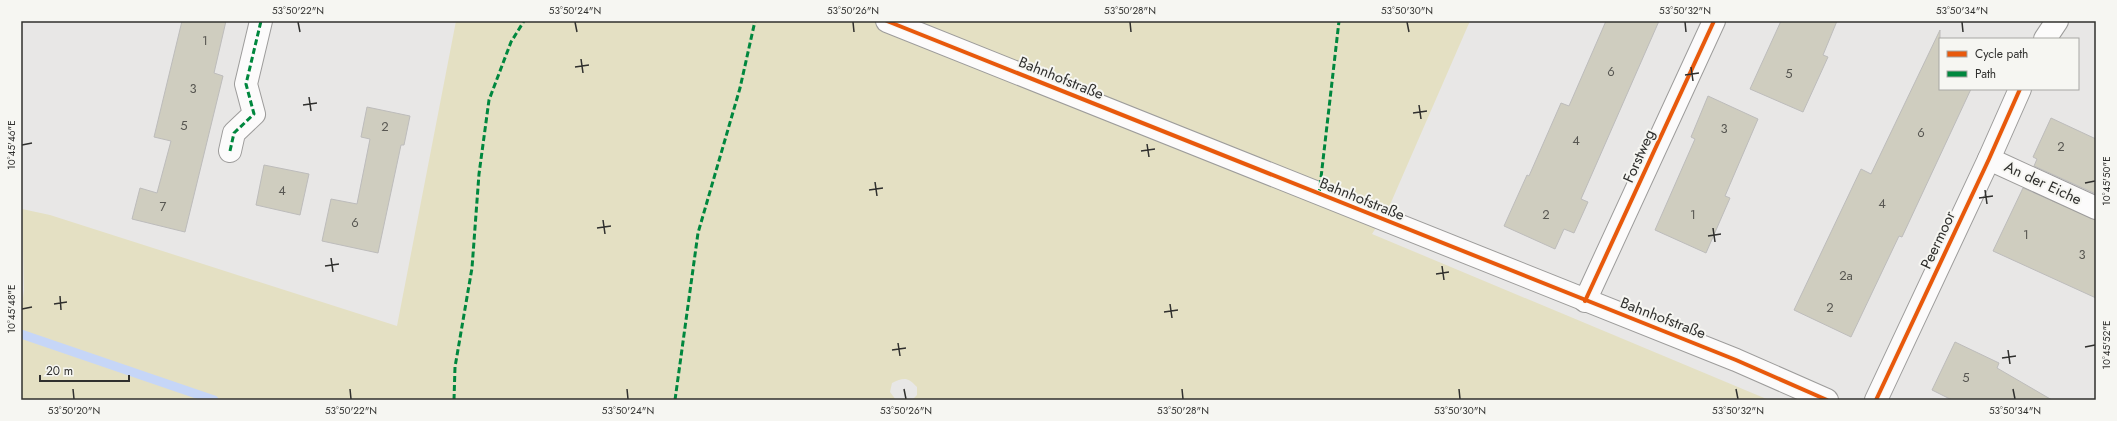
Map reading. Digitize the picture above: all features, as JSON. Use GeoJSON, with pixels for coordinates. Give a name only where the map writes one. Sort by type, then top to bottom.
{"type":"FeatureCollection","features":[{"type":"Feature","properties":{"kind":"street"},"geometry":{"type":"LineString","coordinates":[[230,151],[234,133],[254,114],[246,84],[261,21]]}},
{"type":"Feature","properties":{"kind":"street","name":"Bahnhofstraße"},"geometry":{"type":"LineString","coordinates":[[887,21],[1585,301],[1736,360],[1827,400]]}},
{"type":"Feature","properties":{"kind":"street","name":"Forstweg"},"geometry":{"type":"LineString","coordinates":[[1585,301],[1714,21]]}},
{"type":"Feature","properties":{"kind":"street"},"geometry":{"type":"LineString","coordinates":[[2046,38],[2057,21]]}},
{"type":"Feature","properties":{"kind":"street","name":"Peermoor"},"geometry":{"type":"LineString","coordinates":[[1876,400],[1989,159],[2020,90]]}},
{"type":"Feature","properties":{"kind":"street","name":"An der Eiche"},"geometry":{"type":"LineString","coordinates":[[1989,159],[2096,208]]}},
{"type":"Feature","properties":{"kind":"shaded area"},"geometry":{"type":"Polygon","coordinates":[[[456,21],[1470,21],[1389,207],[1372,234],[1769,400],[912,400],[917,395],[917,387],[911,381],[903,379],[892,383],[890,392],[896,400],[21,400],[21,314],[24,290],[22,209],[50,215],[397,326],[456,21]]]}},
{"type":"Feature","properties":{"kind":"building"},"geometry":{"type":"Polygon","coordinates":[[[182,21],[226,21],[214,73],[223,76],[185,232],[132,219],[140,188],[157,193],[171,141],[154,137],[182,21]]]}},
{"type":"Feature","properties":{"kind":"building"},"geometry":{"type":"Polygon","coordinates":[[[1606,21],[1659,21],[1581,199],[1588,202],[1574,233],[1564,229],[1555,249],[1504,226],[1527,175],[1529,176],[1561,103],[1569,106],[1606,21]]]}},
{"type":"Feature","properties":{"kind":"building"},"geometry":{"type":"Polygon","coordinates":[[[1781,21],[1837,21],[1823,55],[1828,57],[1803,112],[1750,89],[1781,21]]]}},
{"type":"Feature","properties":{"kind":"building"},"geometry":{"type":"Polygon","coordinates":[[[1940,30],[1939,90],[1971,90],[1902,237],[1899,236],[1851,337],[1794,310],[1861,169],[1871,174],[1940,30]]]}},
{"type":"Feature","properties":{"kind":"building"},"geometry":{"type":"Polygon","coordinates":[[[1708,96],[1758,119],[1725,196],[1730,198],[1706,253],[1655,230],[1695,139],[1691,137],[1708,96]]]}},
{"type":"Feature","properties":{"kind":"building"},"geometry":{"type":"Polygon","coordinates":[[[367,107],[410,116],[404,145],[401,145],[378,253],[322,241],[331,199],[357,204],[370,139],[361,137],[367,107]]]}},
{"type":"Feature","properties":{"kind":"building"},"geometry":{"type":"Polygon","coordinates":[[[2051,118],[2096,139],[2096,194],[2034,166],[2037,159],[2033,157],[2051,118]]]}},
{"type":"Feature","properties":{"kind":"building"},"geometry":{"type":"Polygon","coordinates":[[[264,165],[309,174],[300,215],[256,205],[264,165]]]}},
{"type":"Feature","properties":{"kind":"building"},"geometry":{"type":"Polygon","coordinates":[[[2023,188],[2096,220],[2096,298],[1993,251],[2023,188]]]}},
{"type":"Feature","properties":{"kind":"building"},"geometry":{"type":"Polygon","coordinates":[[[1955,342],[1999,363],[1997,368],[2052,400],[1952,400],[1932,390],[1955,342]]]}},
{"type":"Feature","properties":{"kind":"waterway"},"geometry":{"type":"LineString","coordinates":[[21,334],[214,400]]}},
{"type":"Feature","properties":{"kind":"marked path"},"geometry":{"type":"LineString","coordinates":[[230,151],[234,133],[254,114],[246,84],[261,21]]}},
{"type":"Feature","properties":{"kind":"marked path"},"geometry":{"type":"LineString","coordinates":[[454,400],[455,367],[472,268],[479,174],[489,100],[511,42],[524,21]]}},
{"type":"Feature","properties":{"kind":"marked path"},"geometry":{"type":"LineString","coordinates":[[675,400],[698,233],[740,88],[755,21]]}},
{"type":"Feature","properties":{"kind":"marked path"},"geometry":{"type":"LineString","coordinates":[[1319,195],[1339,21]]}},
{"type":"Feature","properties":{"kind":"cycle path"},"geometry":{"type":"LineString","coordinates":[[887,21],[1736,360],[1827,400]]}},
{"type":"Feature","properties":{"kind":"cycle path"},"geometry":{"type":"LineString","coordinates":[[1585,301],[1714,21]]}},
{"type":"Feature","properties":{"kind":"cycle path"},"geometry":{"type":"LineString","coordinates":[[1876,400],[1989,159],[2020,90]]}}]}
